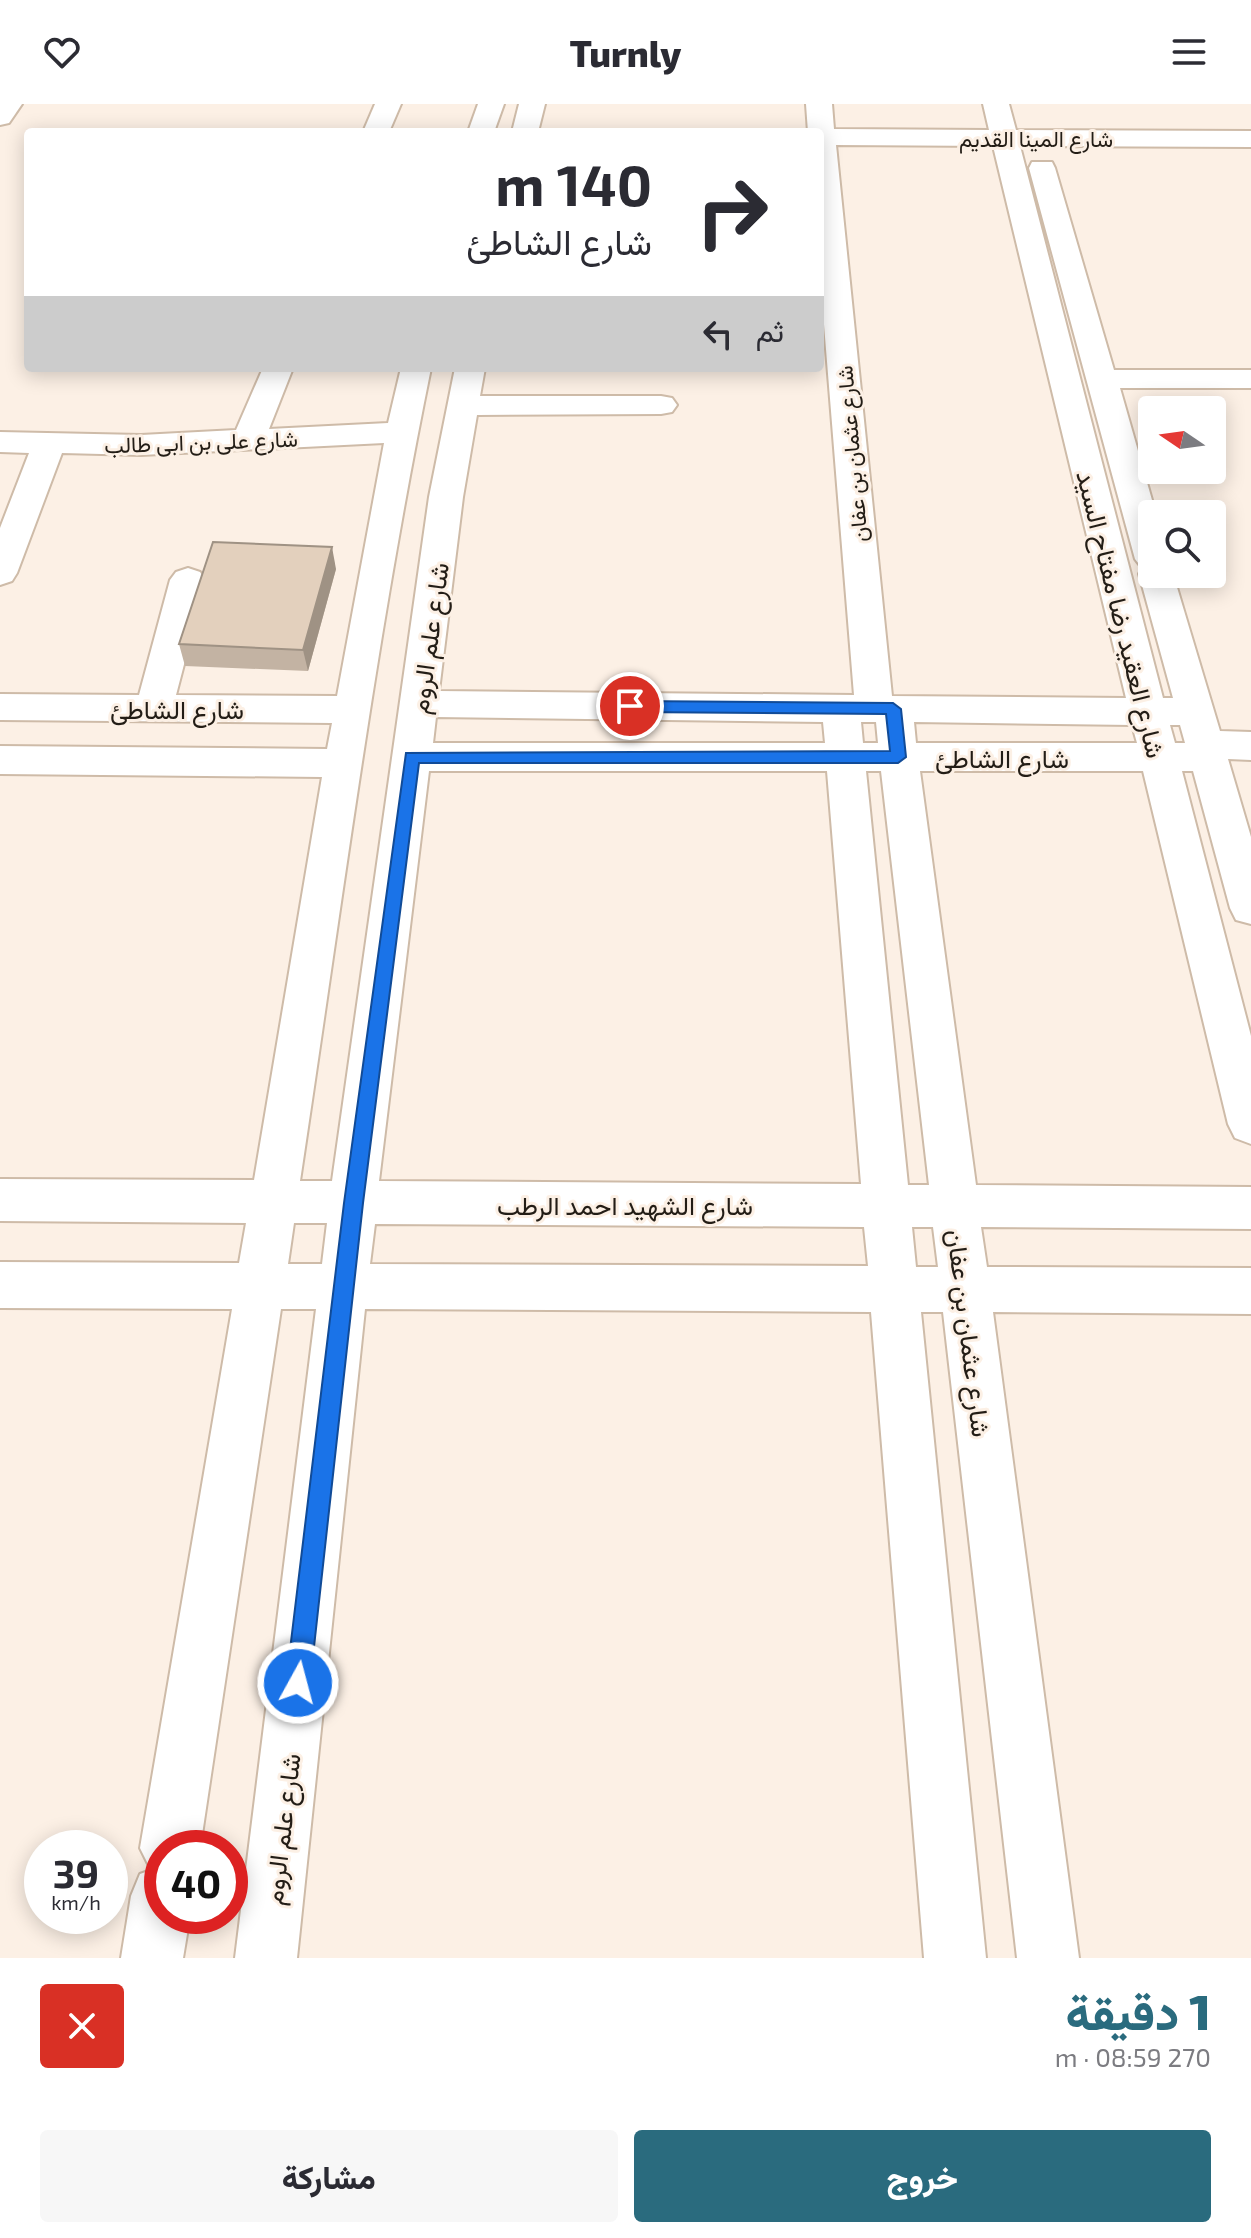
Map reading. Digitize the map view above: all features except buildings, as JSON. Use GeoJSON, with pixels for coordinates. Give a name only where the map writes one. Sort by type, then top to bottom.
{"type":"FeatureCollection","features":[{"type":"Feature","properties":{"kind":"street"},"geometry":{"type":"LineString","coordinates":[[0,117],[9,104]]}},
{"type":"Feature","properties":{"kind":"street"},"geometry":{"type":"LineString","coordinates":[[378,128],[388,104]]}},
{"type":"Feature","properties":{"kind":"street"},"geometry":{"type":"LineString","coordinates":[[482,128],[491,104]]}},
{"type":"Feature","properties":{"kind":"street"},"geometry":{"type":"LineString","coordinates":[[526,128],[532,104]]}},
{"type":"Feature","properties":{"kind":"street","name":"شارع عثمان بن عفان"},"geometry":{"type":"LineString","coordinates":[[819,104],[820,128]]}},
{"type":"Feature","properties":{"kind":"street","name":"شارع العقيد رضا مفتاح السيد"},"geometry":{"type":"LineString","coordinates":[[1023,104],[1011,126],[1146,711],[1251,1124]]}},
{"type":"Feature","properties":{"kind":"street","name":"شارع المينا القديم"},"geometry":{"type":"LineString","coordinates":[[824,137],[1011,126],[1251,139]]}},
{"type":"Feature","properties":{"kind":"street","name":"شارع العقيد رضا مفتاح السيد"},"geometry":{"type":"LineString","coordinates":[[1011,126],[1101,379],[1138,510]]}},
{"type":"Feature","properties":{"kind":"street","name":"شارع عثمان بن عفان"},"geometry":{"type":"LineString","coordinates":[[824,173],[869,709],[898,757],[1048,1958]]}},
{"type":"Feature","properties":{"kind":"street"},"geometry":{"type":"LineString","coordinates":[[248,441],[276,372]]}},
{"type":"Feature","properties":{"kind":"street"},"geometry":{"type":"LineString","coordinates":[[173,1830],[344,763],[389,498],[415,372]]}},
{"type":"Feature","properties":{"kind":"street"},"geometry":{"type":"LineString","coordinates":[[1101,379],[1251,379]]}},
{"type":"Feature","properties":{"kind":"street","name":"شارع على بن ابى طالب"},"geometry":{"type":"LineString","coordinates":[[0,442],[400,439],[431,450],[462,406],[661,405]]}},
{"type":"Feature","properties":{"kind":"street","name":"شارع علم الروم"},"geometry":{"type":"LineString","coordinates":[[266,1958],[353,1203],[446,497],[462,406]]}},
{"type":"Feature","properties":{"kind":"street"},"geometry":{"type":"LineString","coordinates":[[0,573],[49,444]]}},
{"type":"Feature","properties":{"kind":"street"},"geometry":{"type":"LineString","coordinates":[[389,498],[424,493],[446,497]]}},
{"type":"Feature","properties":{"kind":"street"},"geometry":{"type":"LineString","coordinates":[[154,708],[188,580]]}},
{"type":"Feature","properties":{"kind":"street","name":"شارع العقيد رضا مفتاح السيد"},"geometry":{"type":"LineString","coordinates":[[1160,588],[1251,908]]}},
{"type":"Feature","properties":{"kind":"street","name":"شارع الشاطئ"},"geometry":{"type":"LineString","coordinates":[[419,704],[1146,711],[1203,738],[1251,746]]}},
{"type":"Feature","properties":{"kind":"street","name":"شارع الشاطئ"},"geometry":{"type":"LineString","coordinates":[[0,707],[353,710]]}},
{"type":"Feature","properties":{"kind":"street","name":"شارع عثمان بن عفان"},"geometry":{"type":"LineString","coordinates":[[869,709],[846,757],[955,1958]]}},
{"type":"Feature","properties":{"kind":"street","name":"شارع الشاطئ"},"geometry":{"type":"LineString","coordinates":[[412,757],[1158,757],[1203,738]]}},
{"type":"Feature","properties":{"kind":"street","name":"شارع الشاطئ"},"geometry":{"type":"LineString","coordinates":[[0,760],[344,763]]}},
{"type":"Feature","properties":{"kind":"street","name":"شارع الشهيد احمد الرطب"},"geometry":{"type":"LineString","coordinates":[[0,1200],[1251,1208]]}},
{"type":"Feature","properties":{"kind":"street"},"geometry":{"type":"LineString","coordinates":[[0,1285],[1251,1291]]}},
{"type":"Feature","properties":{"kind":"street"},"geometry":{"type":"LineString","coordinates":[[152,1958],[156,1934]]}},
{"type":"Feature","properties":{"kind":"route"},"geometry":{"type":"LineString","coordinates":[[298,1683],[353,1203],[412,757],[898,757],[893,709],[630,706]]}}]}
